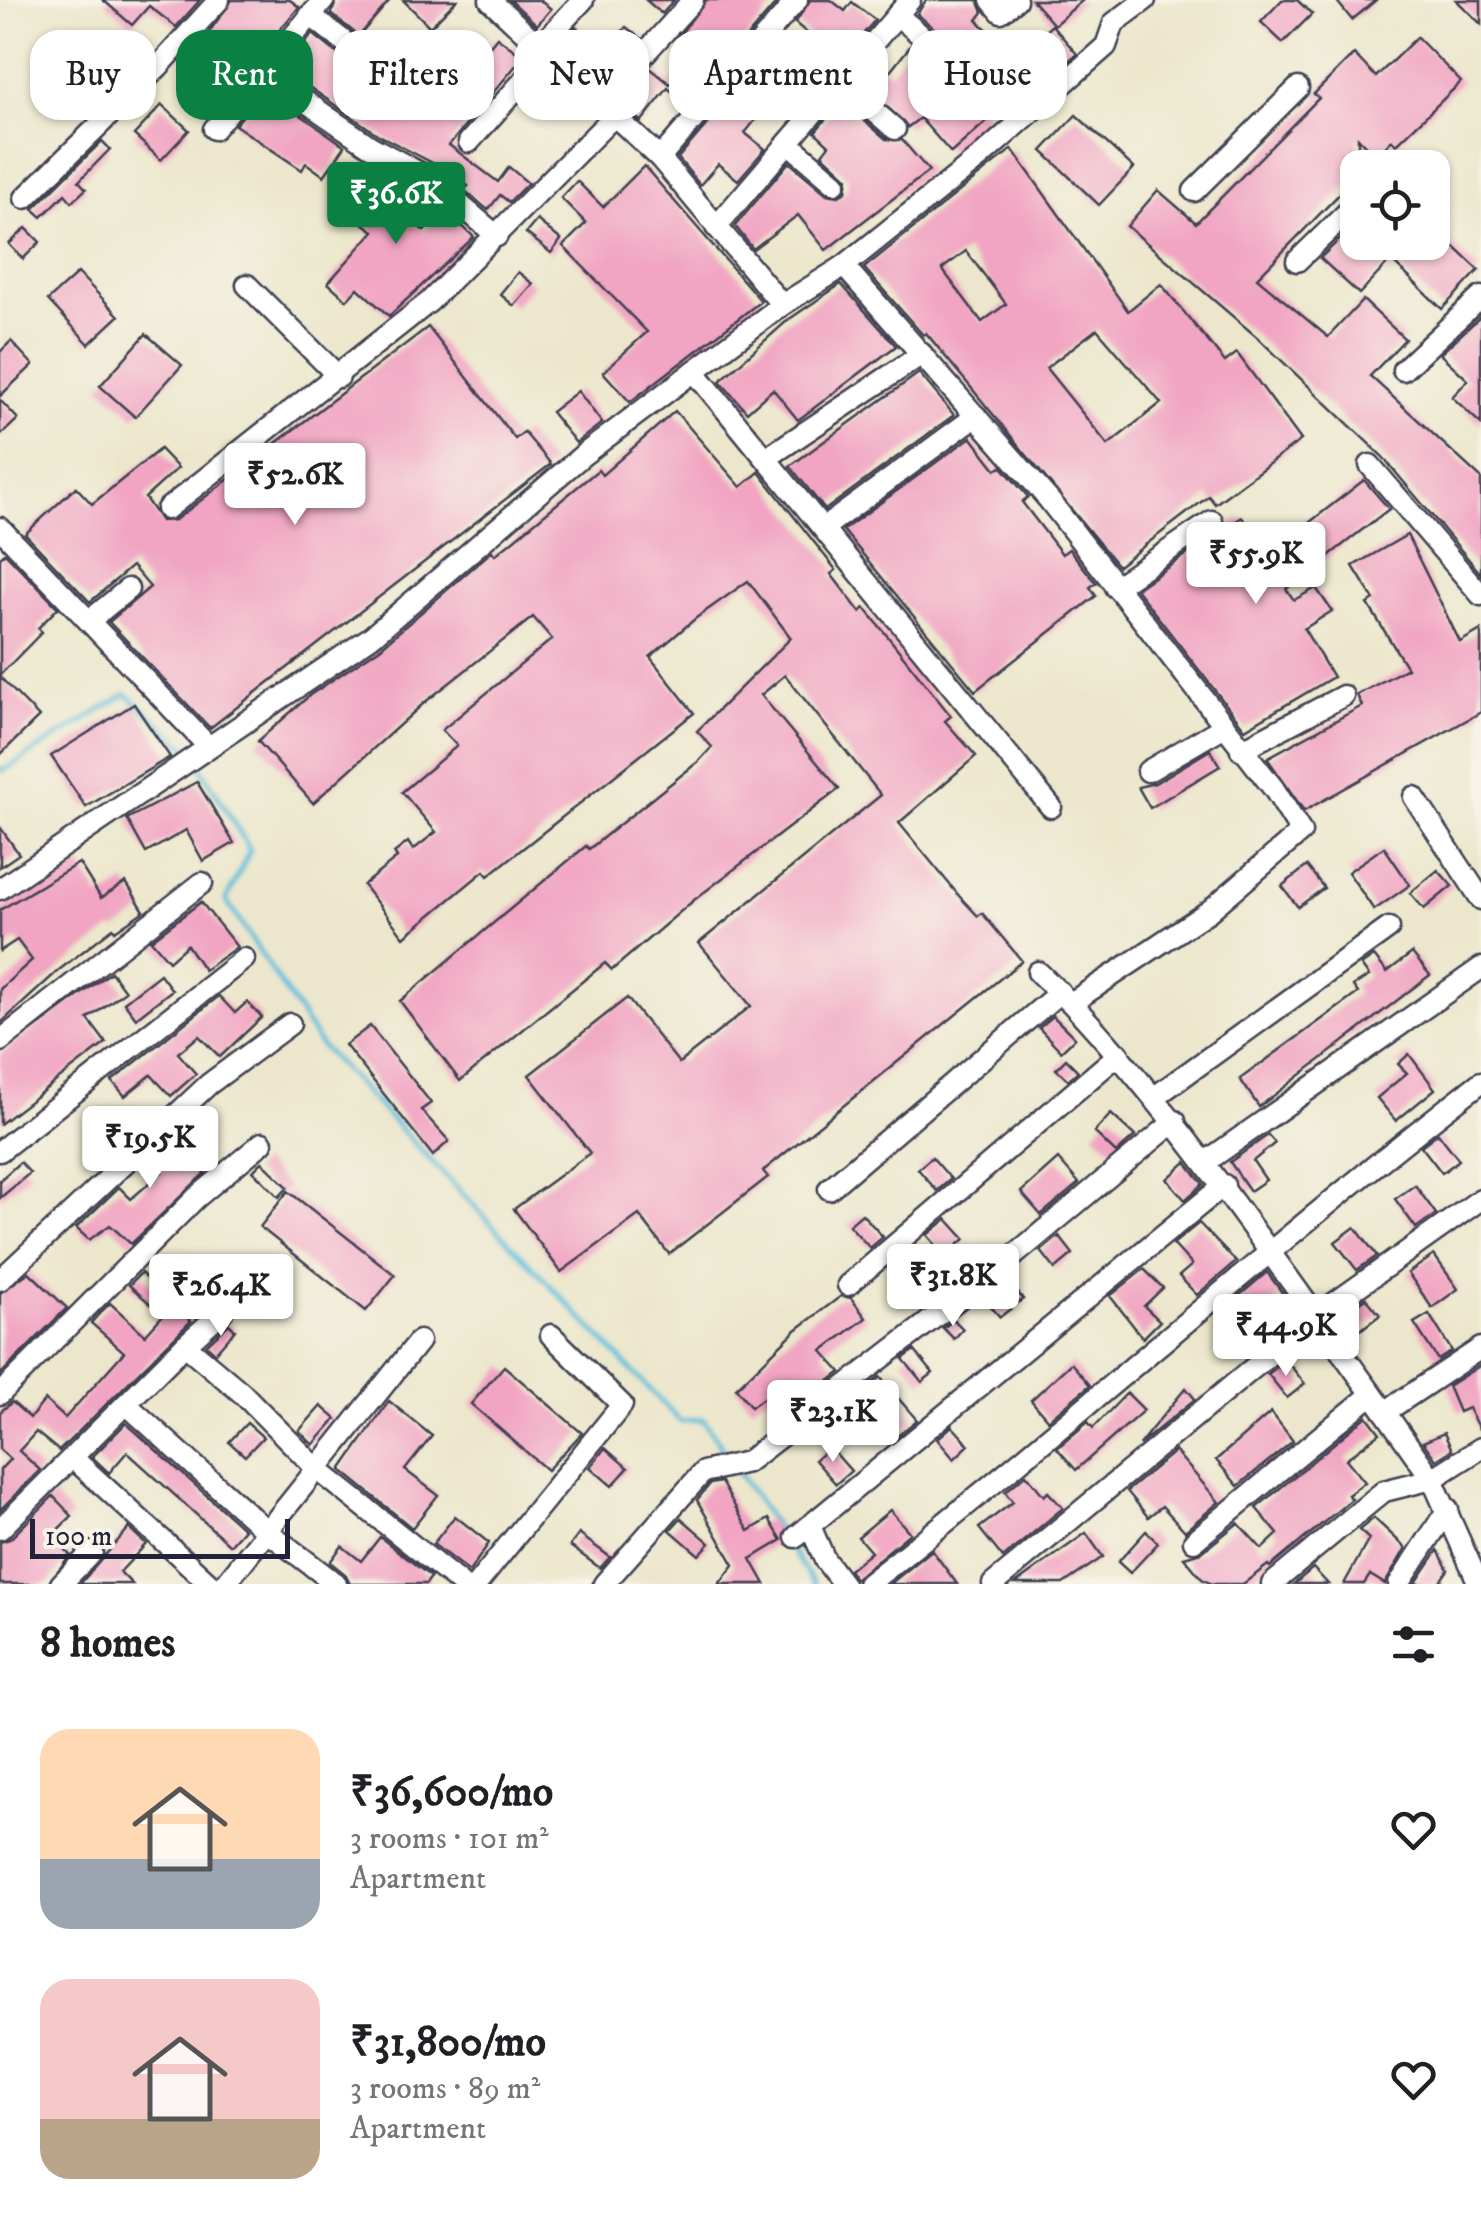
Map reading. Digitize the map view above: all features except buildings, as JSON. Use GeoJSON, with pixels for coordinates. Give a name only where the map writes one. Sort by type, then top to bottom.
{"type":"FeatureCollection","features":[{"type":"Feature","properties":{"kind":"street"},"geometry":{"type":"LineString","coordinates":[[25,198],[158,67],[219,0]]}},
{"type":"Feature","properties":{"kind":"street"},"geometry":{"type":"LineString","coordinates":[[490,0],[522,30]]}},
{"type":"Feature","properties":{"kind":"street"},"geometry":{"type":"LineString","coordinates":[[560,30],[583,0]]}},
{"type":"Feature","properties":{"kind":"street"},"geometry":{"type":"LineString","coordinates":[[649,56],[693,0]]}},
{"type":"Feature","properties":{"kind":"street"},"geometry":{"type":"LineString","coordinates":[[660,158],[797,0]]}},
{"type":"Feature","properties":{"kind":"street"},"geometry":{"type":"LineString","coordinates":[[991,0],[1001,12],[1016,0]]}},
{"type":"Feature","properties":{"kind":"street"},"geometry":{"type":"LineString","coordinates":[[0,889],[371,636],[583,455],[782,305],[844,266],[1070,78],[1106,46],[1114,23],[1145,0]]}},
{"type":"Feature","properties":{"kind":"street"},"geometry":{"type":"LineString","coordinates":[[299,30],[317,8],[341,30]]}},
{"type":"Feature","properties":{"kind":"street"},"geometry":{"type":"LineString","coordinates":[[885,30],[904,8],[923,30]]}},
{"type":"Feature","properties":{"kind":"street"},"geometry":{"type":"LineString","coordinates":[[469,142],[514,87]]}},
{"type":"Feature","properties":{"kind":"street"},"geometry":{"type":"LineString","coordinates":[[1194,191],[1298,88]]}},
{"type":"Feature","properties":{"kind":"street"},"geometry":{"type":"LineString","coordinates":[[313,107],[370,146],[429,178],[497,236]]}},
{"type":"Feature","properties":{"kind":"street"},"geometry":{"type":"LineString","coordinates":[[214,129],[222,120]]}},
{"type":"Feature","properties":{"kind":"street"},"geometry":{"type":"LineString","coordinates":[[167,510],[339,377],[497,236],[598,120]]}},
{"type":"Feature","properties":{"kind":"street"},"geometry":{"type":"LineString","coordinates":[[620,120],[660,158],[782,305]]}},
{"type":"Feature","properties":{"kind":"street"},"geometry":{"type":"LineString","coordinates":[[716,227],[808,120]]}},
{"type":"Feature","properties":{"kind":"street"},"geometry":{"type":"LineString","coordinates":[[884,120],[895,129]]}},
{"type":"Feature","properties":{"kind":"street"},"geometry":{"type":"LineString","coordinates":[[788,143],[835,183]]}},
{"type":"Feature","properties":{"kind":"street"},"geometry":{"type":"LineString","coordinates":[[1298,261],[1340,220]]}},
{"type":"Feature","properties":{"kind":"street"},"geometry":{"type":"LineString","coordinates":[[829,1189],[1066,998],[1209,911],[1301,832],[1049,500],[844,266]]}},
{"type":"Feature","properties":{"kind":"street"},"geometry":{"type":"LineString","coordinates":[[247,286],[339,377]]}},
{"type":"Feature","properties":{"kind":"street"},"geometry":{"type":"LineString","coordinates":[[1404,370],[1481,297]]}},
{"type":"Feature","properties":{"kind":"street"},"geometry":{"type":"LineString","coordinates":[[768,456],[922,354]]}},
{"type":"Feature","properties":{"kind":"street"},"geometry":{"type":"LineString","coordinates":[[694,371],[768,456],[1051,808]]}},
{"type":"Feature","properties":{"kind":"street"},"geometry":{"type":"LineString","coordinates":[[825,528],[976,416]]}},
{"type":"Feature","properties":{"kind":"street"},"geometry":{"type":"LineString","coordinates":[[1370,465],[1481,596]]}},
{"type":"Feature","properties":{"kind":"street"},"geometry":{"type":"LineString","coordinates":[[1115,587],[1212,521]]}},
{"type":"Feature","properties":{"kind":"street"},"geometry":{"type":"LineString","coordinates":[[0,528],[89,621],[198,752]]}},
{"type":"Feature","properties":{"kind":"street"},"geometry":{"type":"LineString","coordinates":[[89,621],[128,589]]}},
{"type":"Feature","properties":{"kind":"street"},"geometry":{"type":"LineString","coordinates":[[1241,750],[1343,696]]}},
{"type":"Feature","properties":{"kind":"street"},"geometry":{"type":"LineString","coordinates":[[1148,771],[1223,728]]}},
{"type":"Feature","properties":{"kind":"street"},"geometry":{"type":"LineString","coordinates":[[1414,797],[1481,899]]}},
{"type":"Feature","properties":{"kind":"street"},"geometry":{"type":"LineString","coordinates":[[0,1041],[202,884]]}},
{"type":"Feature","properties":{"kind":"street"},"geometry":{"type":"LineString","coordinates":[[1156,1096],[1389,928]]}},
{"type":"Feature","properties":{"kind":"street"},"geometry":{"type":"LineString","coordinates":[[0,1152],[244,959]]}},
{"type":"Feature","properties":{"kind":"street"},"geometry":{"type":"LineString","coordinates":[[1207,1160],[1481,968]]}},
{"type":"Feature","properties":{"kind":"street"},"geometry":{"type":"LineString","coordinates":[[1038,972],[1119,1054],[1207,1160],[1432,1479],[1478,1574]]}},
{"type":"Feature","properties":{"kind":"street"},"geometry":{"type":"LineString","coordinates":[[4,1267],[210,1084],[290,1024]]}},
{"type":"Feature","properties":{"kind":"street"},"geometry":{"type":"LineString","coordinates":[[848,1285],[1119,1054]]}},
{"type":"Feature","properties":{"kind":"street"},"geometry":{"type":"LineString","coordinates":[[868,1584],[1023,1463],[1270,1252],[1481,1082]]}},
{"type":"Feature","properties":{"kind":"street"},"geometry":{"type":"LineString","coordinates":[[604,1584],[703,1472],[734,1465],[1005,1263],[1174,1121]]}},
{"type":"Feature","properties":{"kind":"street"},"geometry":{"type":"LineString","coordinates":[[0,1394],[196,1198],[262,1143]]}},
{"type":"Feature","properties":{"kind":"street"},"geometry":{"type":"LineString","coordinates":[[843,1584],[803,1532],[1224,1185]]}},
{"type":"Feature","properties":{"kind":"street"},"geometry":{"type":"LineString","coordinates":[[993,1584],[1315,1317],[1481,1199]]}},
{"type":"Feature","properties":{"kind":"street"},"geometry":{"type":"LineString","coordinates":[[0,1529],[222,1312]]}},
{"type":"Feature","properties":{"kind":"street"},"geometry":{"type":"LineString","coordinates":[[478,1584],[622,1405],[551,1335]]}},
{"type":"Feature","properties":{"kind":"street"},"geometry":{"type":"LineString","coordinates":[[226,1584],[419,1341]]}},
{"type":"Feature","properties":{"kind":"street"},"geometry":{"type":"LineString","coordinates":[[184,1345],[242,1394],[317,1469],[461,1584]]}},
{"type":"Feature","properties":{"kind":"street"},"geometry":{"type":"LineString","coordinates":[[1194,1541],[1378,1403],[1481,1348]]}},
{"type":"Feature","properties":{"kind":"street"},"geometry":{"type":"LineString","coordinates":[[126,1404],[268,1532],[336,1584]]}},
{"type":"Feature","properties":{"kind":"street"},"geometry":{"type":"LineString","coordinates":[[1272,1584],[1384,1491],[1432,1479],[1481,1448]]}},
{"type":"Feature","properties":{"kind":"street"},"geometry":{"type":"LineString","coordinates":[[73,1458],[210,1584]]}},
{"type":"Feature","properties":{"kind":"street"},"geometry":{"type":"LineString","coordinates":[[1399,1584],[1448,1509]]}},
{"type":"Feature","properties":{"kind":"street"},"geometry":{"type":"LineString","coordinates":[[61,1584],[92,1552]]}},
{"type":"Feature","properties":{"kind":"waterway"},"geometry":{"type":"LineString","coordinates":[[0,768],[3,771],[126,694],[192,752]]}},
{"type":"Feature","properties":{"kind":"waterway"},"geometry":{"type":"LineString","coordinates":[[197,761],[250,850],[226,900],[321,1046],[680,1421],[703,1419],[731,1461]]}},
{"type":"Feature","properties":{"kind":"waterway"},"geometry":{"type":"LineString","coordinates":[[737,1470],[814,1584]]}}]}
